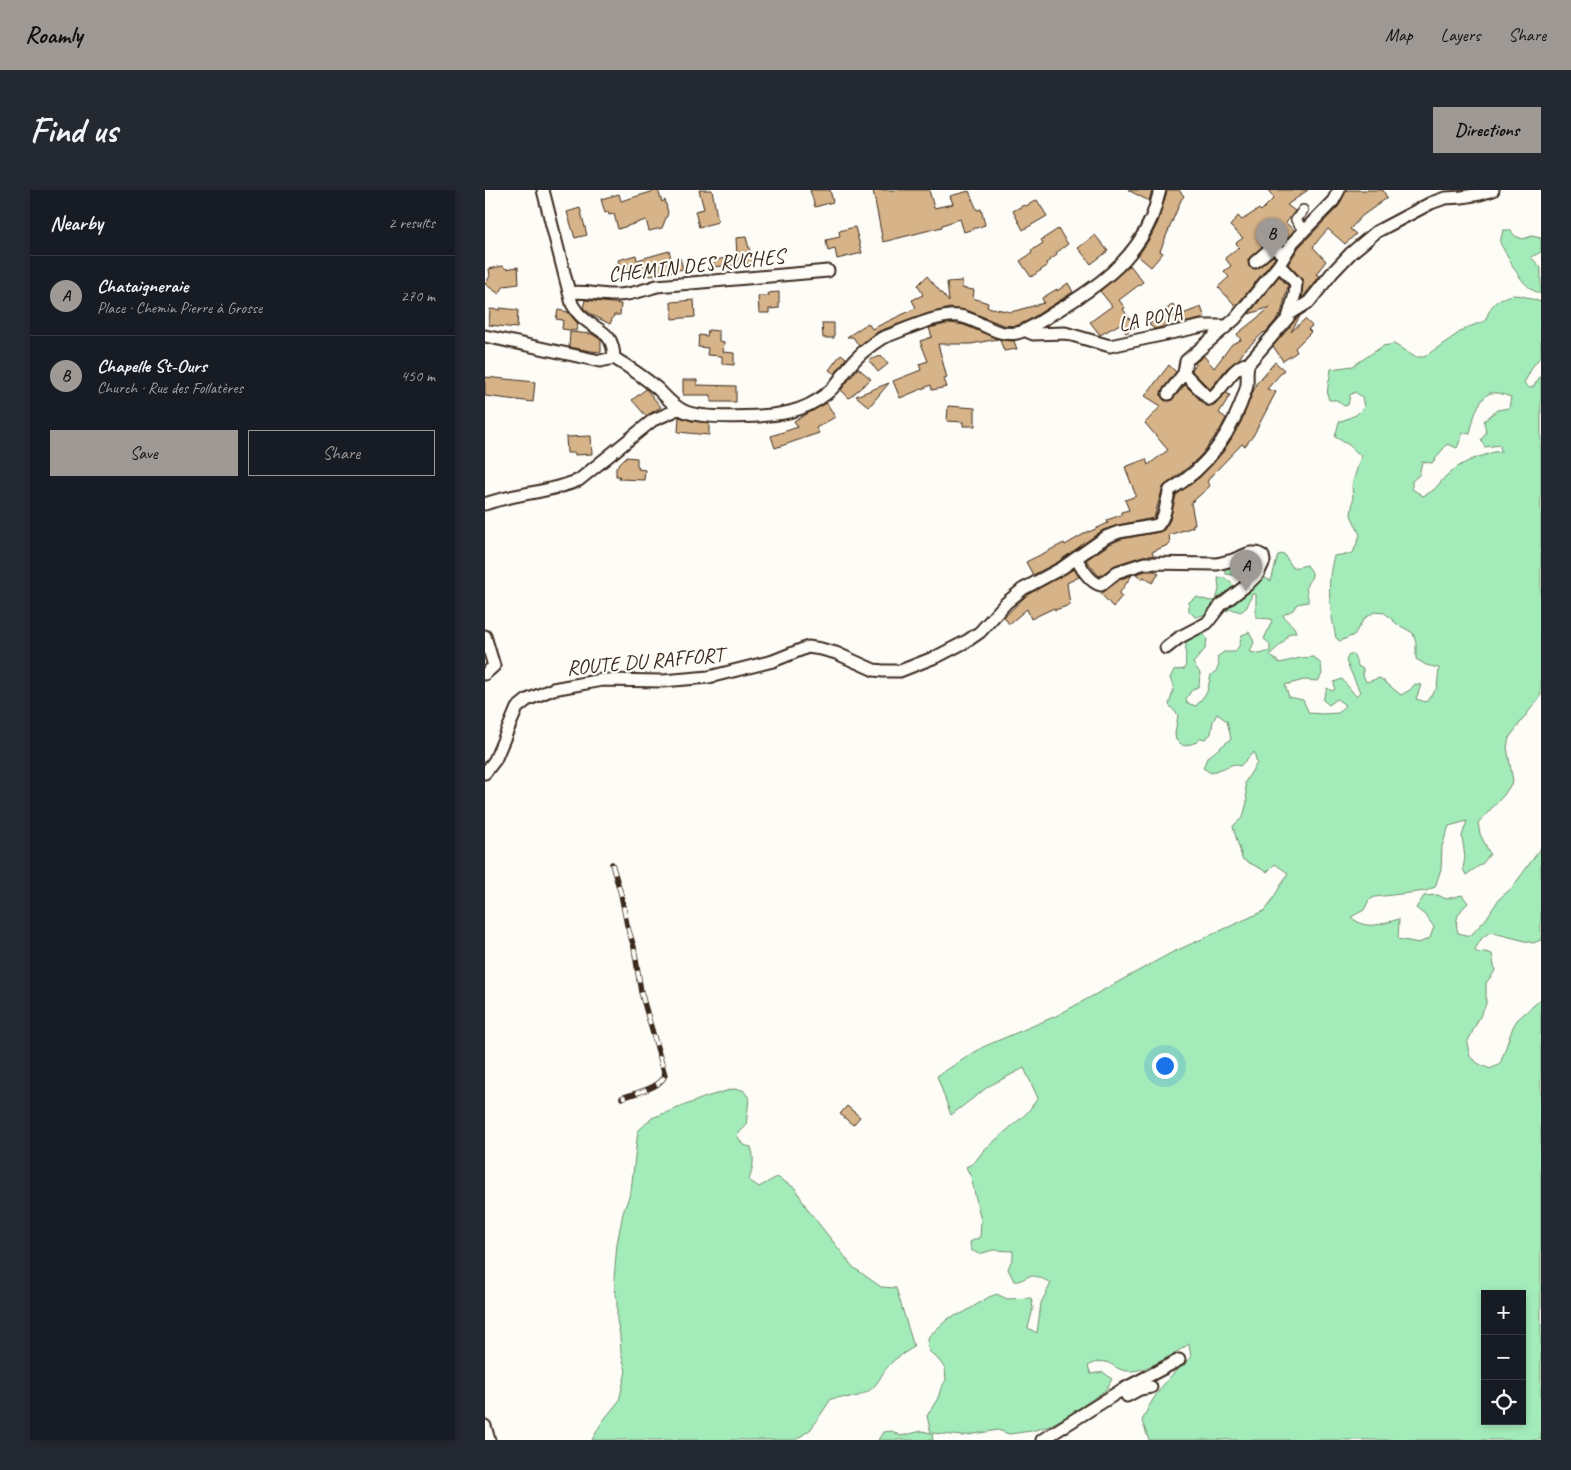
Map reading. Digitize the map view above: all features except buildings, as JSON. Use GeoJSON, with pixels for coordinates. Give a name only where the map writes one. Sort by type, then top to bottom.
{"type":"FeatureCollection","features":[{"type":"Feature","properties":{"kind":"street"},"geometry":{"type":"LineString","coordinates":[[543,190],[572,304],[581,317],[605,333],[610,339],[614,358]]}},
{"type":"Feature","properties":{"kind":"street"},"geometry":{"type":"LineString","coordinates":[[485,336],[600,361],[614,358],[656,388],[677,408],[685,412],[713,416],[771,415],[790,412],[808,406],[826,394],[836,385],[855,360],[882,338],[949,316],[972,319],[999,332],[1017,333],[1024,330],[1091,289],[1129,257],[1152,218],[1160,190]]}},
{"type":"Feature","properties":{"kind":"street"},"geometry":{"type":"LineString","coordinates":[[1168,394],[1184,373],[1186,361],[1227,326],[1252,300],[1279,265],[1293,242],[1333,201],[1339,190]]}},
{"type":"Feature","properties":{"kind":"street"},"geometry":{"type":"LineString","coordinates":[[1291,313],[1309,302],[1351,253],[1376,232],[1431,203],[1445,198],[1480,194],[1493,190]]}},
{"type":"Feature","properties":{"kind":"street"},"geometry":{"type":"LineString","coordinates":[[1303,210],[1296,220],[1304,231]]}},
{"type":"Feature","properties":{"kind":"street"},"geometry":{"type":"LineString","coordinates":[[1255,262],[1272,246],[1285,254]]}},
{"type":"Feature","properties":{"kind":"street"},"geometry":{"type":"LineString","coordinates":[[1166,648],[1180,637],[1207,623],[1221,605],[1253,580],[1262,566],[1263,556],[1257,553],[1249,553],[1217,564],[1145,563],[1117,572],[1101,585],[1094,581],[1075,558],[1106,537],[1119,532],[1158,526],[1166,513],[1170,490],[1202,466],[1216,451],[1240,407],[1247,387],[1247,368],[1249,363],[1291,313],[1296,283],[1279,265]]}},
{"type":"Feature","properties":{"kind":"street","name":"CHEMIN DES RUCHES"},"geometry":{"type":"LineString","coordinates":[[569,293],[618,296],[657,286],[828,271]]}},
{"type":"Feature","properties":{"kind":"street","name":"LA POYA"},"geometry":{"type":"LineString","coordinates":[[1024,330],[1033,334],[1065,333],[1110,346],[1203,326],[1227,326]]}},
{"type":"Feature","properties":{"kind":"street"},"geometry":{"type":"LineString","coordinates":[[1184,373],[1209,399],[1241,364],[1249,363]]}},
{"type":"Feature","properties":{"kind":"street"},"geometry":{"type":"LineString","coordinates":[[485,504],[567,485],[579,480],[653,420],[677,408]]}},
{"type":"Feature","properties":{"kind":"street","name":"ROUTE DU RAFFORT"},"geometry":{"type":"LineString","coordinates":[[485,773],[495,760],[512,717],[519,706],[527,700],[553,689],[602,680],[663,681],[709,677],[773,661],[805,648],[821,649],[836,653],[873,670],[893,672],[910,667],[967,641],[980,632],[1006,603],[1023,589],[1062,568],[1075,558]]}},
{"type":"Feature","properties":{"kind":"street"},"geometry":{"type":"LineString","coordinates":[[485,636],[494,666],[485,674]]}},
{"type":"Feature","properties":{"kind":"street"},"geometry":{"type":"LineString","coordinates":[[1043,1440],[1120,1391],[1179,1360]]}},
{"type":"Feature","properties":{"kind":"street"},"geometry":{"type":"LineString","coordinates":[[1094,1408],[1104,1409],[1137,1391],[1151,1387]]}},
{"type":"Feature","properties":{"kind":"street"},"geometry":{"type":"LineString","coordinates":[[485,1426],[489,1440]]}},
{"type":"Feature","properties":{"kind":"green space"},"geometry":{"type":"Polygon","coordinates":[[[1503,230],[1510,230],[1515,236],[1523,239],[1532,236],[1541,238],[1541,252],[1531,257],[1541,268],[1541,294],[1527,286],[1512,265],[1500,243],[1503,230]]]}},
{"type":"Feature","properties":{"kind":"green space"},"geometry":{"type":"Polygon","coordinates":[[[1513,295],[1541,302],[1541,356],[1524,383],[1529,388],[1533,387],[1541,375],[1541,695],[1509,738],[1507,747],[1513,781],[1504,795],[1478,823],[1480,834],[1490,854],[1483,863],[1466,875],[1463,869],[1465,857],[1462,836],[1467,821],[1449,826],[1442,846],[1441,869],[1435,887],[1426,891],[1375,897],[1369,900],[1364,910],[1351,917],[1362,924],[1368,925],[1399,919],[1398,939],[1419,943],[1430,938],[1434,927],[1426,916],[1416,908],[1424,896],[1438,895],[1446,899],[1462,895],[1468,903],[1458,916],[1456,924],[1458,933],[1470,936],[1486,919],[1499,899],[1512,888],[1541,848],[1541,940],[1533,943],[1490,932],[1482,938],[1475,949],[1477,953],[1485,952],[1492,954],[1495,971],[1486,983],[1486,1004],[1467,1043],[1470,1057],[1479,1064],[1490,1069],[1500,1064],[1517,1020],[1541,999],[1541,1440],[1149,1440],[1142,1421],[1162,1386],[1191,1358],[1189,1344],[1160,1362],[1135,1371],[1122,1370],[1106,1362],[1088,1366],[1091,1374],[1103,1372],[1112,1379],[1106,1390],[1069,1415],[1047,1427],[1009,1434],[998,1430],[962,1436],[932,1433],[933,1440],[878,1440],[883,1432],[892,1431],[901,1436],[922,1431],[931,1433],[927,1416],[946,1380],[945,1368],[927,1346],[929,1336],[949,1318],[963,1313],[997,1294],[1007,1299],[1031,1298],[1033,1308],[1028,1328],[1037,1333],[1041,1303],[1051,1283],[1032,1276],[1014,1281],[1008,1269],[1013,1257],[1013,1251],[993,1250],[979,1254],[971,1250],[970,1242],[980,1237],[981,1221],[971,1177],[966,1167],[974,1163],[984,1150],[1027,1113],[1038,1098],[1024,1068],[989,1086],[951,1115],[937,1076],[983,1047],[1056,1016],[1171,953],[1264,911],[1288,873],[1275,864],[1267,872],[1242,859],[1233,826],[1243,817],[1247,802],[1245,782],[1257,763],[1254,752],[1240,766],[1234,764],[1211,773],[1203,768],[1207,758],[1231,739],[1227,721],[1217,714],[1213,721],[1211,734],[1205,739],[1201,738],[1197,742],[1184,746],[1176,740],[1178,715],[1169,705],[1174,688],[1170,678],[1174,670],[1185,669],[1186,645],[1190,637],[1202,631],[1207,640],[1205,649],[1193,663],[1200,673],[1199,686],[1191,691],[1186,699],[1187,703],[1196,706],[1207,692],[1211,675],[1219,665],[1217,657],[1224,652],[1235,652],[1242,635],[1249,632],[1254,642],[1250,652],[1260,654],[1270,651],[1270,644],[1264,639],[1272,621],[1271,619],[1256,618],[1256,594],[1252,594],[1247,607],[1241,612],[1231,609],[1195,617],[1189,611],[1189,602],[1196,597],[1210,601],[1216,600],[1219,590],[1218,578],[1225,578],[1238,589],[1242,581],[1241,576],[1226,574],[1225,565],[1253,555],[1260,560],[1260,580],[1265,578],[1271,581],[1278,555],[1284,554],[1293,568],[1307,565],[1312,575],[1307,587],[1308,602],[1297,604],[1293,610],[1283,615],[1296,632],[1288,634],[1285,640],[1270,655],[1280,663],[1314,657],[1321,664],[1322,674],[1318,681],[1304,680],[1285,685],[1289,697],[1303,700],[1309,713],[1339,713],[1345,705],[1337,699],[1329,705],[1323,700],[1327,688],[1332,691],[1335,689],[1334,682],[1342,679],[1356,696],[1360,692],[1346,661],[1349,654],[1354,655],[1358,666],[1363,669],[1366,682],[1380,678],[1401,695],[1410,690],[1415,684],[1421,685],[1416,699],[1426,702],[1437,688],[1439,668],[1426,665],[1416,659],[1416,643],[1413,633],[1397,624],[1385,613],[1374,612],[1364,619],[1354,635],[1340,641],[1336,638],[1331,607],[1330,577],[1334,556],[1353,553],[1360,535],[1351,515],[1352,485],[1361,456],[1349,445],[1335,437],[1339,422],[1356,415],[1364,407],[1362,397],[1355,392],[1350,395],[1348,405],[1344,406],[1337,400],[1329,400],[1328,389],[1331,369],[1353,366],[1383,346],[1394,344],[1415,357],[1424,357],[1466,328],[1485,321],[1490,310],[1498,301],[1513,295]],[[1490,393],[1482,400],[1474,417],[1470,434],[1463,433],[1457,448],[1447,444],[1432,463],[1422,462],[1419,475],[1412,481],[1412,489],[1423,496],[1435,489],[1447,475],[1463,464],[1491,453],[1501,452],[1500,445],[1485,447],[1481,440],[1486,433],[1484,421],[1497,410],[1509,408],[1511,397],[1499,393],[1490,393]]]}},
{"type":"Feature","properties":{"kind":"green space"},"geometry":{"type":"Polygon","coordinates":[[[733,1089],[743,1090],[749,1098],[746,1126],[737,1135],[743,1145],[751,1147],[753,1164],[749,1180],[759,1187],[777,1177],[795,1188],[808,1210],[853,1267],[881,1287],[896,1288],[914,1347],[891,1363],[870,1390],[855,1397],[831,1399],[811,1429],[796,1440],[592,1440],[602,1422],[619,1401],[626,1371],[621,1353],[614,1279],[617,1244],[623,1213],[631,1191],[638,1131],[652,1118],[706,1097],[733,1089]]]}},
{"type":"Feature","properties":{"kind":"railway"},"geometry":{"type":"LineString","coordinates":[[612,864],[634,947],[641,992],[665,1075],[658,1084],[622,1098]]}},
{"type":"Feature","properties":{"kind":"place","name":"Chapelle St-Ours"},"geometry":{"type":"Point","coordinates":[1272,259]}},
{"type":"Feature","properties":{"kind":"place","name":"Chataigneraie"},"geometry":{"type":"Point","coordinates":[1246,591]}}]}
